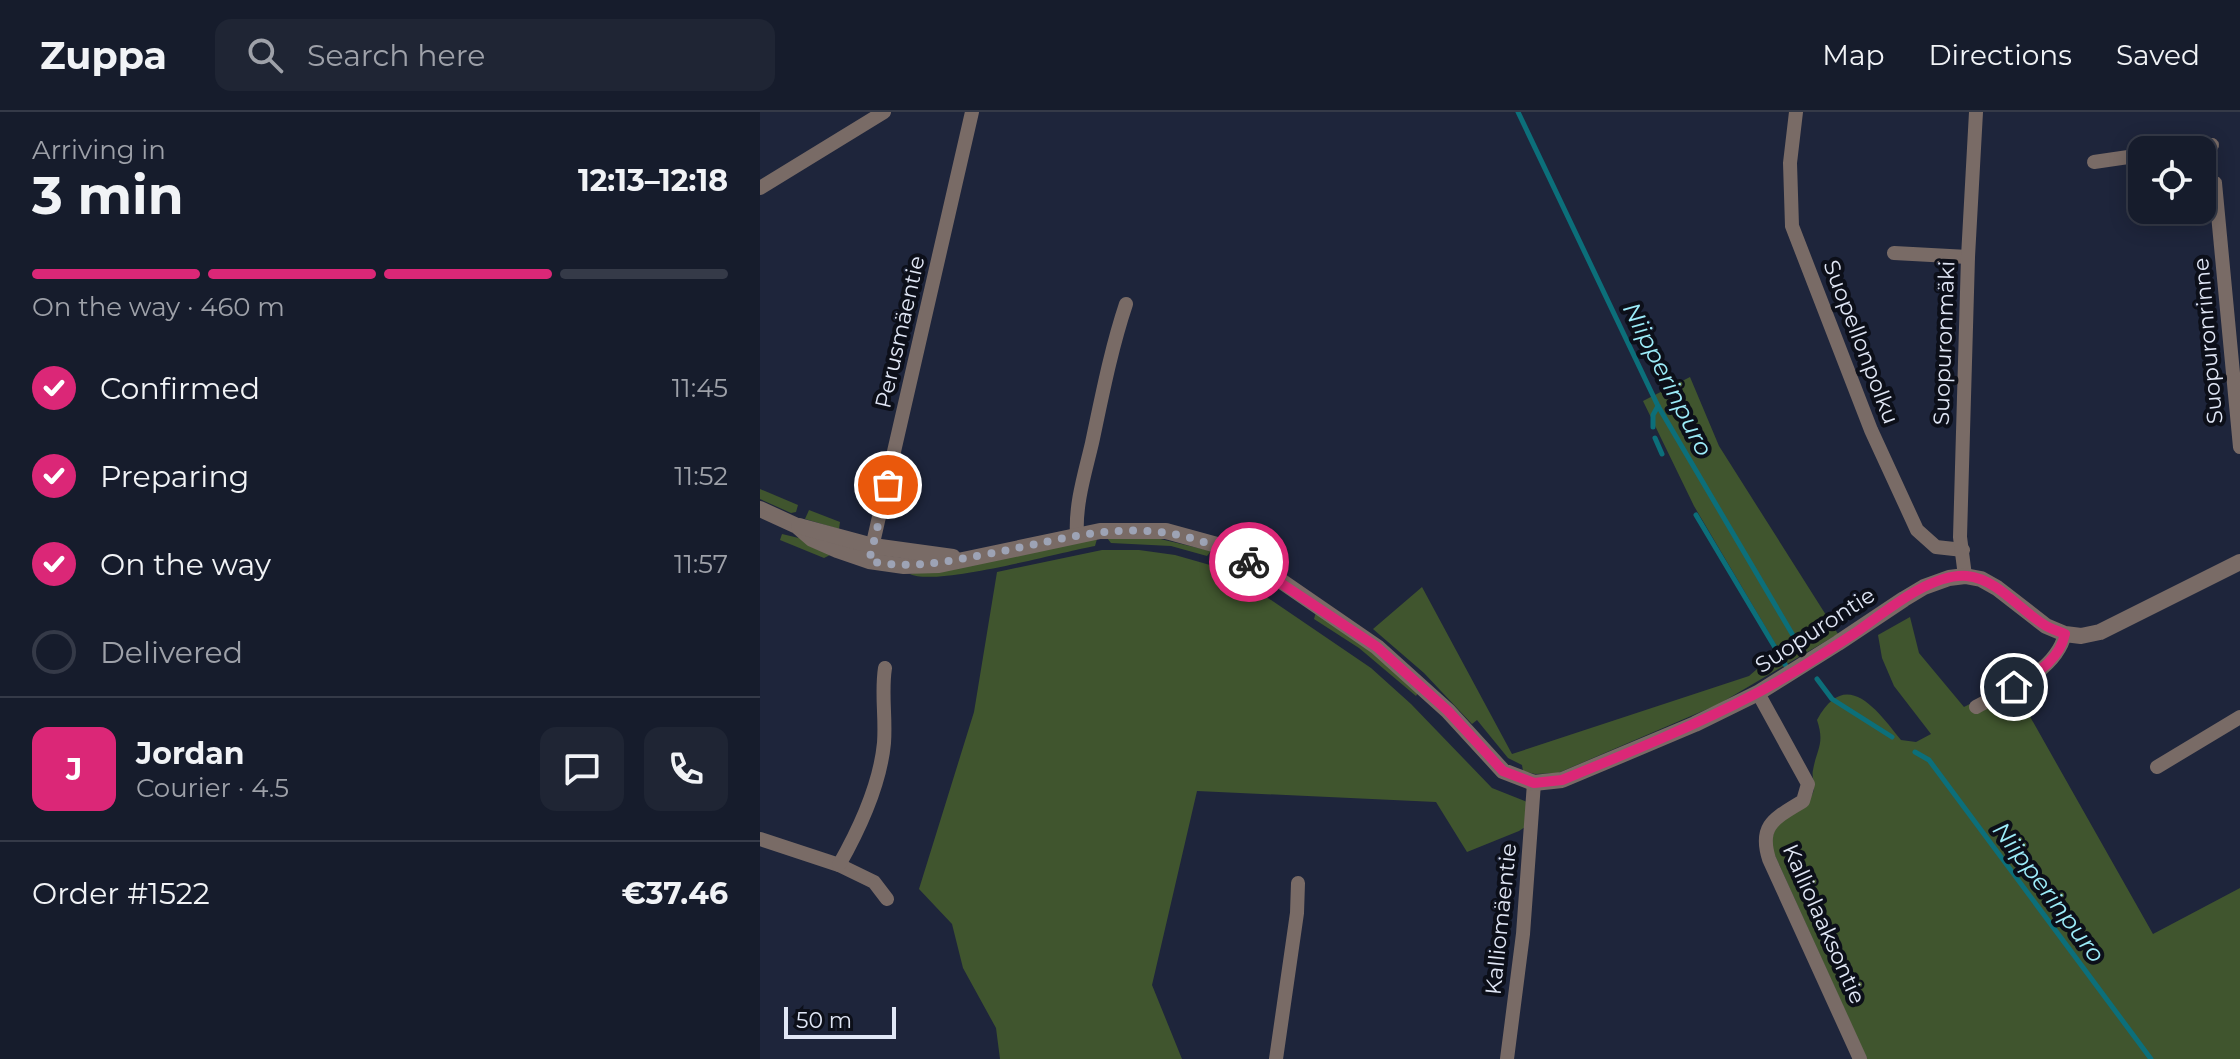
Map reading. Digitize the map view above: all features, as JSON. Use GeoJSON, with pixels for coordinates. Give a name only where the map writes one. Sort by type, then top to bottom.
{"type":"FeatureCollection","features":[{"type":"Feature","properties":{"kind":"street"},"geometry":{"type":"LineString","coordinates":[[761,184],[884,112]]}},
{"type":"Feature","properties":{"kind":"street"},"geometry":{"type":"LineString","coordinates":[[956,112],[972,114]]}},
{"type":"Feature","properties":{"kind":"street","name":"Suopellonpolku"},"geometry":{"type":"LineString","coordinates":[[1796,112],[1790,163],[1792,226],[1871,430],[1917,530],[1936,547],[1963,550]]}},
{"type":"Feature","properties":{"kind":"street","name":"Suopuronmäki"},"geometry":{"type":"LineString","coordinates":[[1965,576],[1960,537],[1968,257],[1976,112]]}},
{"type":"Feature","properties":{"kind":"street","name":"Perusmäentie"},"geometry":{"type":"LineString","coordinates":[[871,553],[972,114]]}},
{"type":"Feature","properties":{"kind":"street"},"geometry":{"type":"LineString","coordinates":[[2094,162],[2128,157]]}},
{"type":"Feature","properties":{"kind":"street","name":"Suopuronrinne"},"geometry":{"type":"LineString","coordinates":[[2216,194],[2240,447]]}},
{"type":"Feature","properties":{"kind":"street"},"geometry":{"type":"LineString","coordinates":[[1894,253],[1968,257]]}},
{"type":"Feature","properties":{"kind":"street"},"geometry":{"type":"LineString","coordinates":[[1077,535],[1080,494],[1113,344],[1126,304]]}},
{"type":"Feature","properties":{"kind":"street"},"geometry":{"type":"LineString","coordinates":[[760,509],[871,553],[962,559],[1077,535],[1127,529],[1166,531],[1217,545],[1255,565],[1377,647],[1448,711],[1503,771],[1534,783]]}},
{"type":"Feature","properties":{"kind":"street"},"geometry":{"type":"LineString","coordinates":[[1965,576],[1981,579],[1997,588],[2046,626],[2065,634],[2081,636],[2100,632],[2240,562]]}},
{"type":"Feature","properties":{"kind":"street","name":"Suopurontie"},"geometry":{"type":"LineString","coordinates":[[1534,783],[1562,780],[1695,724],[1758,693],[1924,587],[1965,576]]}},
{"type":"Feature","properties":{"kind":"street"},"geometry":{"type":"LineString","coordinates":[[1976,707],[2047,665],[2062,646],[2065,634]]}},
{"type":"Feature","properties":{"kind":"street"},"geometry":{"type":"LineString","coordinates":[[839,865],[870,802],[879,769],[884,744],[881,689],[885,668]]}},
{"type":"Feature","properties":{"kind":"street","name":"Kalliolaaksontie"},"geometry":{"type":"LineString","coordinates":[[1758,693],[1808,784],[1803,801],[1776,818],[1766,830],[1764,844],[1860,1059]]}},
{"type":"Feature","properties":{"kind":"street"},"geometry":{"type":"LineString","coordinates":[[2157,767],[2240,717]]}},
{"type":"Feature","properties":{"kind":"street","name":"Kalliomäentie"},"geometry":{"type":"LineString","coordinates":[[1507,1059],[1523,934],[1534,783]]}},
{"type":"Feature","properties":{"kind":"street"},"geometry":{"type":"LineString","coordinates":[[760,839],[839,865],[874,882],[887,899]]}},
{"type":"Feature","properties":{"kind":"street"},"geometry":{"type":"LineString","coordinates":[[1276,1059],[1297,913],[1298,883]]}},
{"type":"Feature","properties":{"kind":"green space"},"geometry":{"type":"Polygon","coordinates":[[[1690,377],[1719,446],[1838,634],[1719,704],[1558,773],[1523,771],[1522,765],[1508,758],[1477,720],[1472,724],[1424,673],[1373,629],[1422,587],[1512,754],[1749,676],[1779,650],[1694,506],[1643,401],[1690,377]]]}},
{"type":"Feature","properties":{"kind":"green space"},"geometry":{"type":"Polygon","coordinates":[[[760,489],[798,505],[796,512],[791,513],[760,499],[760,489]]]}},
{"type":"Feature","properties":{"kind":"green space"},"geometry":{"type":"Polygon","coordinates":[[[809,510],[840,522],[839,529],[805,519],[809,510]]]}},
{"type":"Feature","properties":{"kind":"green space"},"geometry":{"type":"Polygon","coordinates":[[[782,534],[803,539],[830,555],[824,558],[780,540],[782,534]]]}},
{"type":"Feature","properties":{"kind":"green space"},"geometry":{"type":"Polygon","coordinates":[[[1107,538],[1156,538],[1211,551],[1207,556],[1171,546],[1111,543],[1107,538]]]}},
{"type":"Feature","properties":{"kind":"green space"},"geometry":{"type":"Polygon","coordinates":[[[1097,539],[1095,546],[999,567],[945,576],[910,574],[1097,539]]]}},
{"type":"Feature","properties":{"kind":"green space"},"geometry":{"type":"Polygon","coordinates":[[[1102,550],[1139,550],[1175,555],[1210,565],[1243,581],[1371,668],[1411,704],[1492,788],[1527,802],[1525,827],[1467,852],[1436,802],[1197,791],[1152,985],[1182,1059],[1000,1059],[996,1028],[963,968],[952,924],[919,889],[974,712],[997,572],[1102,550]]]}},
{"type":"Feature","properties":{"kind":"green space"},"geometry":{"type":"Polygon","coordinates":[[[1316,612],[1362,644],[1418,693],[1416,696],[1359,648],[1314,619],[1316,612]]]}},
{"type":"Feature","properties":{"kind":"green space"},"geometry":{"type":"Polygon","coordinates":[[[1910,617],[1919,653],[1964,707],[2011,683],[2153,934],[2240,888],[2240,1059],[1867,1059],[1772,849],[1773,838],[1780,823],[1812,795],[1813,770],[1820,741],[1817,720],[1828,704],[1839,696],[1861,698],[1872,706],[1901,740],[1916,742],[1931,734],[1894,686],[1882,658],[1878,635],[1910,617]]]}},
{"type":"Feature","properties":{"kind":"waterway","name":"Niipperinpuro"},"geometry":{"type":"LineString","coordinates":[[1518,112],[1658,406],[1804,654]]}},
{"type":"Feature","properties":{"kind":"waterway"},"geometry":{"type":"LineString","coordinates":[[1653,427],[1653,415],[1658,406]]}},
{"type":"Feature","properties":{"kind":"waterway"},"geometry":{"type":"LineString","coordinates":[[1655,438],[1662,454]]}},
{"type":"Feature","properties":{"kind":"waterway"},"geometry":{"type":"LineString","coordinates":[[1696,515],[1786,666]]}},
{"type":"Feature","properties":{"kind":"waterway","name":"Niipperinpuro"},"geometry":{"type":"LineString","coordinates":[[1817,679],[1832,699],[1892,737]]}},
{"type":"Feature","properties":{"kind":"waterway","name":"Niipperinpuro"},"geometry":{"type":"LineString","coordinates":[[1915,752],[1929,760],[2151,1059]]}},
{"type":"Feature","properties":{"kind":"way so far"},"geometry":{"type":"LineString","coordinates":[[888,485],[869,561],[904,566],[939,565],[1077,535],[1127,529],[1179,534],[1217,545],[1249,562]]}},
{"type":"Feature","properties":{"kind":"route"},"geometry":{"type":"LineString","coordinates":[[1249,562],[1377,647],[1448,711],[1503,771],[1534,783],[1562,780],[1695,724],[1758,693],[1904,599],[1924,587],[1949,578],[1965,576],[1981,579],[2046,626],[2065,634],[2062,646],[2047,665],[2014,687]]}}]}
